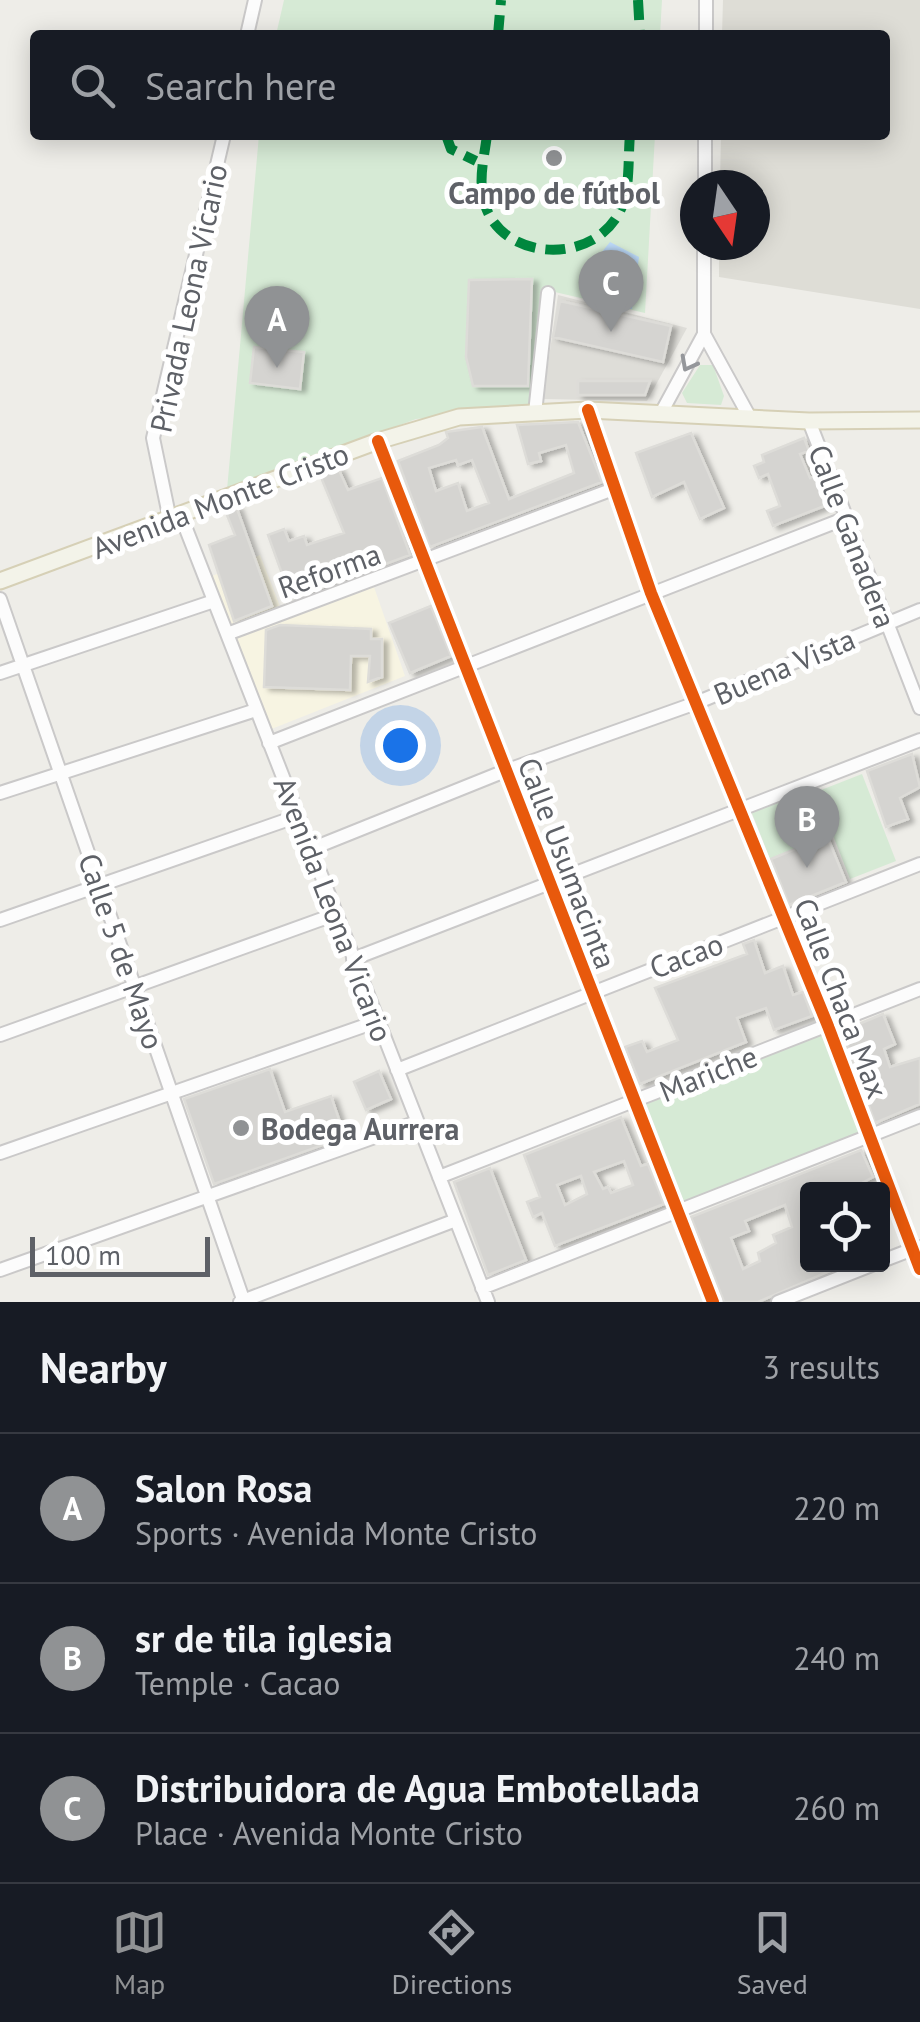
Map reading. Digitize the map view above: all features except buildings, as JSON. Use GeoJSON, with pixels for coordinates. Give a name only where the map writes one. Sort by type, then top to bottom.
{"type":"FeatureCollection","features":[{"type":"Feature","properties":{"kind":"main road","name":"Avenida Monte Cristo"},"geometry":{"type":"LineString","coordinates":[[0,581],[378,441],[459,417],[588,410],[808,421],[920,420]]}},
{"type":"Feature","properties":{"kind":"street"},"geometry":{"type":"LineString","coordinates":[[248,30],[255,0]]}},
{"type":"Feature","properties":{"kind":"street"},"geometry":{"type":"LineString","coordinates":[[706,0],[706,30]]}},
{"type":"Feature","properties":{"kind":"street","name":"Privada Leona Vicario"},"geometry":{"type":"LineString","coordinates":[[175,518],[154,438],[223,140]]}},
{"type":"Feature","properties":{"kind":"street"},"geometry":{"type":"LineString","coordinates":[[705,140],[705,170]]}},
{"type":"Feature","properties":{"kind":"street"},"geometry":{"type":"LineString","coordinates":[[660,415],[704,334],[704,260]]}},
{"type":"Feature","properties":{"kind":"street"},"geometry":{"type":"LineString","coordinates":[[535,413],[548,293]]}},
{"type":"Feature","properties":{"kind":"street"},"geometry":{"type":"LineString","coordinates":[[704,334],[749,416]]}},
{"type":"Feature","properties":{"kind":"street","name":"Calle Chaca Max"},"geometry":{"type":"LineString","coordinates":[[588,410],[651,593],[828,1026],[868,1136],[916,1248],[920,1269]]}},
{"type":"Feature","properties":{"kind":"street","name":"Calle Ganadera"},"geometry":{"type":"LineString","coordinates":[[808,421],[920,708]]}},
{"type":"Feature","properties":{"kind":"street","name":"Calle Usumacinta"},"geometry":{"type":"LineString","coordinates":[[378,441],[713,1302]]}},
{"type":"Feature","properties":{"kind":"street","name":"Reforma"},"geometry":{"type":"LineString","coordinates":[[227,634],[616,488]]}},
{"type":"Feature","properties":{"kind":"street","name":"Avenida Leona Vicario"},"geometry":{"type":"LineString","coordinates":[[175,518],[214,601],[485,1295]]}},
{"type":"Feature","properties":{"kind":"street"},"geometry":{"type":"LineString","coordinates":[[269,743],[846,518]]}},
{"type":"Feature","properties":{"kind":"street","name":"Calle 5 de Mayo"},"geometry":{"type":"LineString","coordinates":[[0,600],[243,1302]]}},
{"type":"Feature","properties":{"kind":"street"},"geometry":{"type":"LineString","coordinates":[[0,673],[214,601]]}},
{"type":"Feature","properties":{"kind":"street","name":"Buena Vista"},"geometry":{"type":"LineString","coordinates":[[311,849],[505,771],[696,703],[920,610]]}},
{"type":"Feature","properties":{"kind":"street"},"geometry":{"type":"LineString","coordinates":[[0,792],[256,710]]}},
{"type":"Feature","properties":{"kind":"street"},"geometry":{"type":"LineString","coordinates":[[354,958],[920,740]]}},
{"type":"Feature","properties":{"kind":"street"},"geometry":{"type":"LineString","coordinates":[[0,920],[298,816]]}},
{"type":"Feature","properties":{"kind":"street","name":"Cacao"},"geometry":{"type":"LineString","coordinates":[[397,1070],[920,864]]}},
{"type":"Feature","properties":{"kind":"street"},"geometry":{"type":"LineString","coordinates":[[0,1035],[336,914]]}},
{"type":"Feature","properties":{"kind":"street","name":"Mariche"},"geometry":{"type":"LineString","coordinates":[[439,1177],[920,989]]}},
{"type":"Feature","properties":{"kind":"street"},"geometry":{"type":"LineString","coordinates":[[0,1153],[378,1021]]}},
{"type":"Feature","properties":{"kind":"street"},"geometry":{"type":"LineString","coordinates":[[485,1295],[678,1211],[920,1116]]}},
{"type":"Feature","properties":{"kind":"street"},"geometry":{"type":"LineString","coordinates":[[0,1270],[417,1122]]}},
{"type":"Feature","properties":{"kind":"street"},"geometry":{"type":"LineString","coordinates":[[243,1302],[456,1220]]}},
{"type":"Feature","properties":{"kind":"street"},"geometry":{"type":"LineString","coordinates":[[890,1258],[916,1248]]}},
{"type":"Feature","properties":{"kind":"street"},"geometry":{"type":"LineString","coordinates":[[778,1302],[854,1272]]}},
{"type":"Feature","properties":{"kind":"shaded area"},"geometry":{"type":"Polygon","coordinates":[[[723,0],[920,0],[920,309],[719,277],[719,260],[770,260],[770,170],[720,170],[721,140],[890,140],[890,30],[722,30],[723,0]]]}},
{"type":"Feature","properties":{"kind":"shaded area"},"geometry":{"type":"Polygon","coordinates":[[[558,295],[687,328],[647,401],[543,399],[558,295]]]}},
{"type":"Feature","properties":{"kind":"shaded area"},"geometry":{"type":"Polygon","coordinates":[[[260,555],[285,619],[374,587],[405,676],[269,730],[210,577],[260,555]]]}},
{"type":"Feature","properties":{"kind":"green space"},"geometry":{"type":"Polygon","coordinates":[[[284,0],[662,0],[660,30],[277,30],[284,0]]]}},
{"type":"Feature","properties":{"kind":"green space"},"geometry":{"type":"Polygon","coordinates":[[[259,140],[655,140],[645,313],[542,289],[531,406],[416,419],[227,490],[259,140]]]}},
{"type":"Feature","properties":{"kind":"green space"},"geometry":{"type":"Polygon","coordinates":[[[700,365],[713,365],[724,396],[721,405],[687,403],[682,393],[700,365]]]}},
{"type":"Feature","properties":{"kind":"green space"},"geometry":{"type":"Polygon","coordinates":[[[862,774],[896,861],[850,879],[816,792],[862,774]]]}},
{"type":"Feature","properties":{"kind":"green space"},"geometry":{"type":"Polygon","coordinates":[[[806,788],[827,836],[770,859],[751,811],[806,788]]]}},
{"type":"Feature","properties":{"kind":"green space"},"geometry":{"type":"Polygon","coordinates":[[[825,1033],[862,1133],[682,1204],[644,1105],[825,1033]]]}},
{"type":"Feature","properties":{"kind":"water"},"geometry":{"type":"Polygon","coordinates":[[[610,242],[639,257],[632,309],[592,298],[597,258],[610,242]]]}},
{"type":"Feature","properties":{"kind":"marked path"},"geometry":{"type":"LineString","coordinates":[[498,30],[501,0]]}},
{"type":"Feature","properties":{"kind":"marked path"},"geometry":{"type":"LineString","coordinates":[[638,0],[640,30]]}},
{"type":"Feature","properties":{"kind":"marked path"},"geometry":{"type":"LineString","coordinates":[[448,140],[451,149],[476,161]]}},
{"type":"Feature","properties":{"kind":"marked path"},"geometry":{"type":"LineString","coordinates":[[486,140],[482,189],[489,214],[503,232],[522,244],[545,249],[569,248],[592,240],[610,226],[625,196],[630,140]]}},
{"type":"Feature","properties":{"kind":"cycle path"},"geometry":{"type":"LineString","coordinates":[[588,410],[651,593],[828,1026],[920,1269]]}},
{"type":"Feature","properties":{"kind":"cycle path"},"geometry":{"type":"LineString","coordinates":[[378,441],[713,1302]]}},
{"type":"Feature","properties":{"kind":"place","name":"Campo de fútbol"},"geometry":{"type":"Point","coordinates":[554,158]}},
{"type":"Feature","properties":{"kind":"place","name":"Distribuidora de Agua Embotellada"},"geometry":{"type":"Point","coordinates":[611,332]}},
{"type":"Feature","properties":{"kind":"place","name":"Salon Rosa"},"geometry":{"type":"Point","coordinates":[277,368]}},
{"type":"Feature","properties":{"kind":"place","name":"sr de tila iglesia"},"geometry":{"type":"Point","coordinates":[807,868]}},
{"type":"Feature","properties":{"kind":"place","name":"Bodega Aurrera"},"geometry":{"type":"Point","coordinates":[241,1128]}}]}
